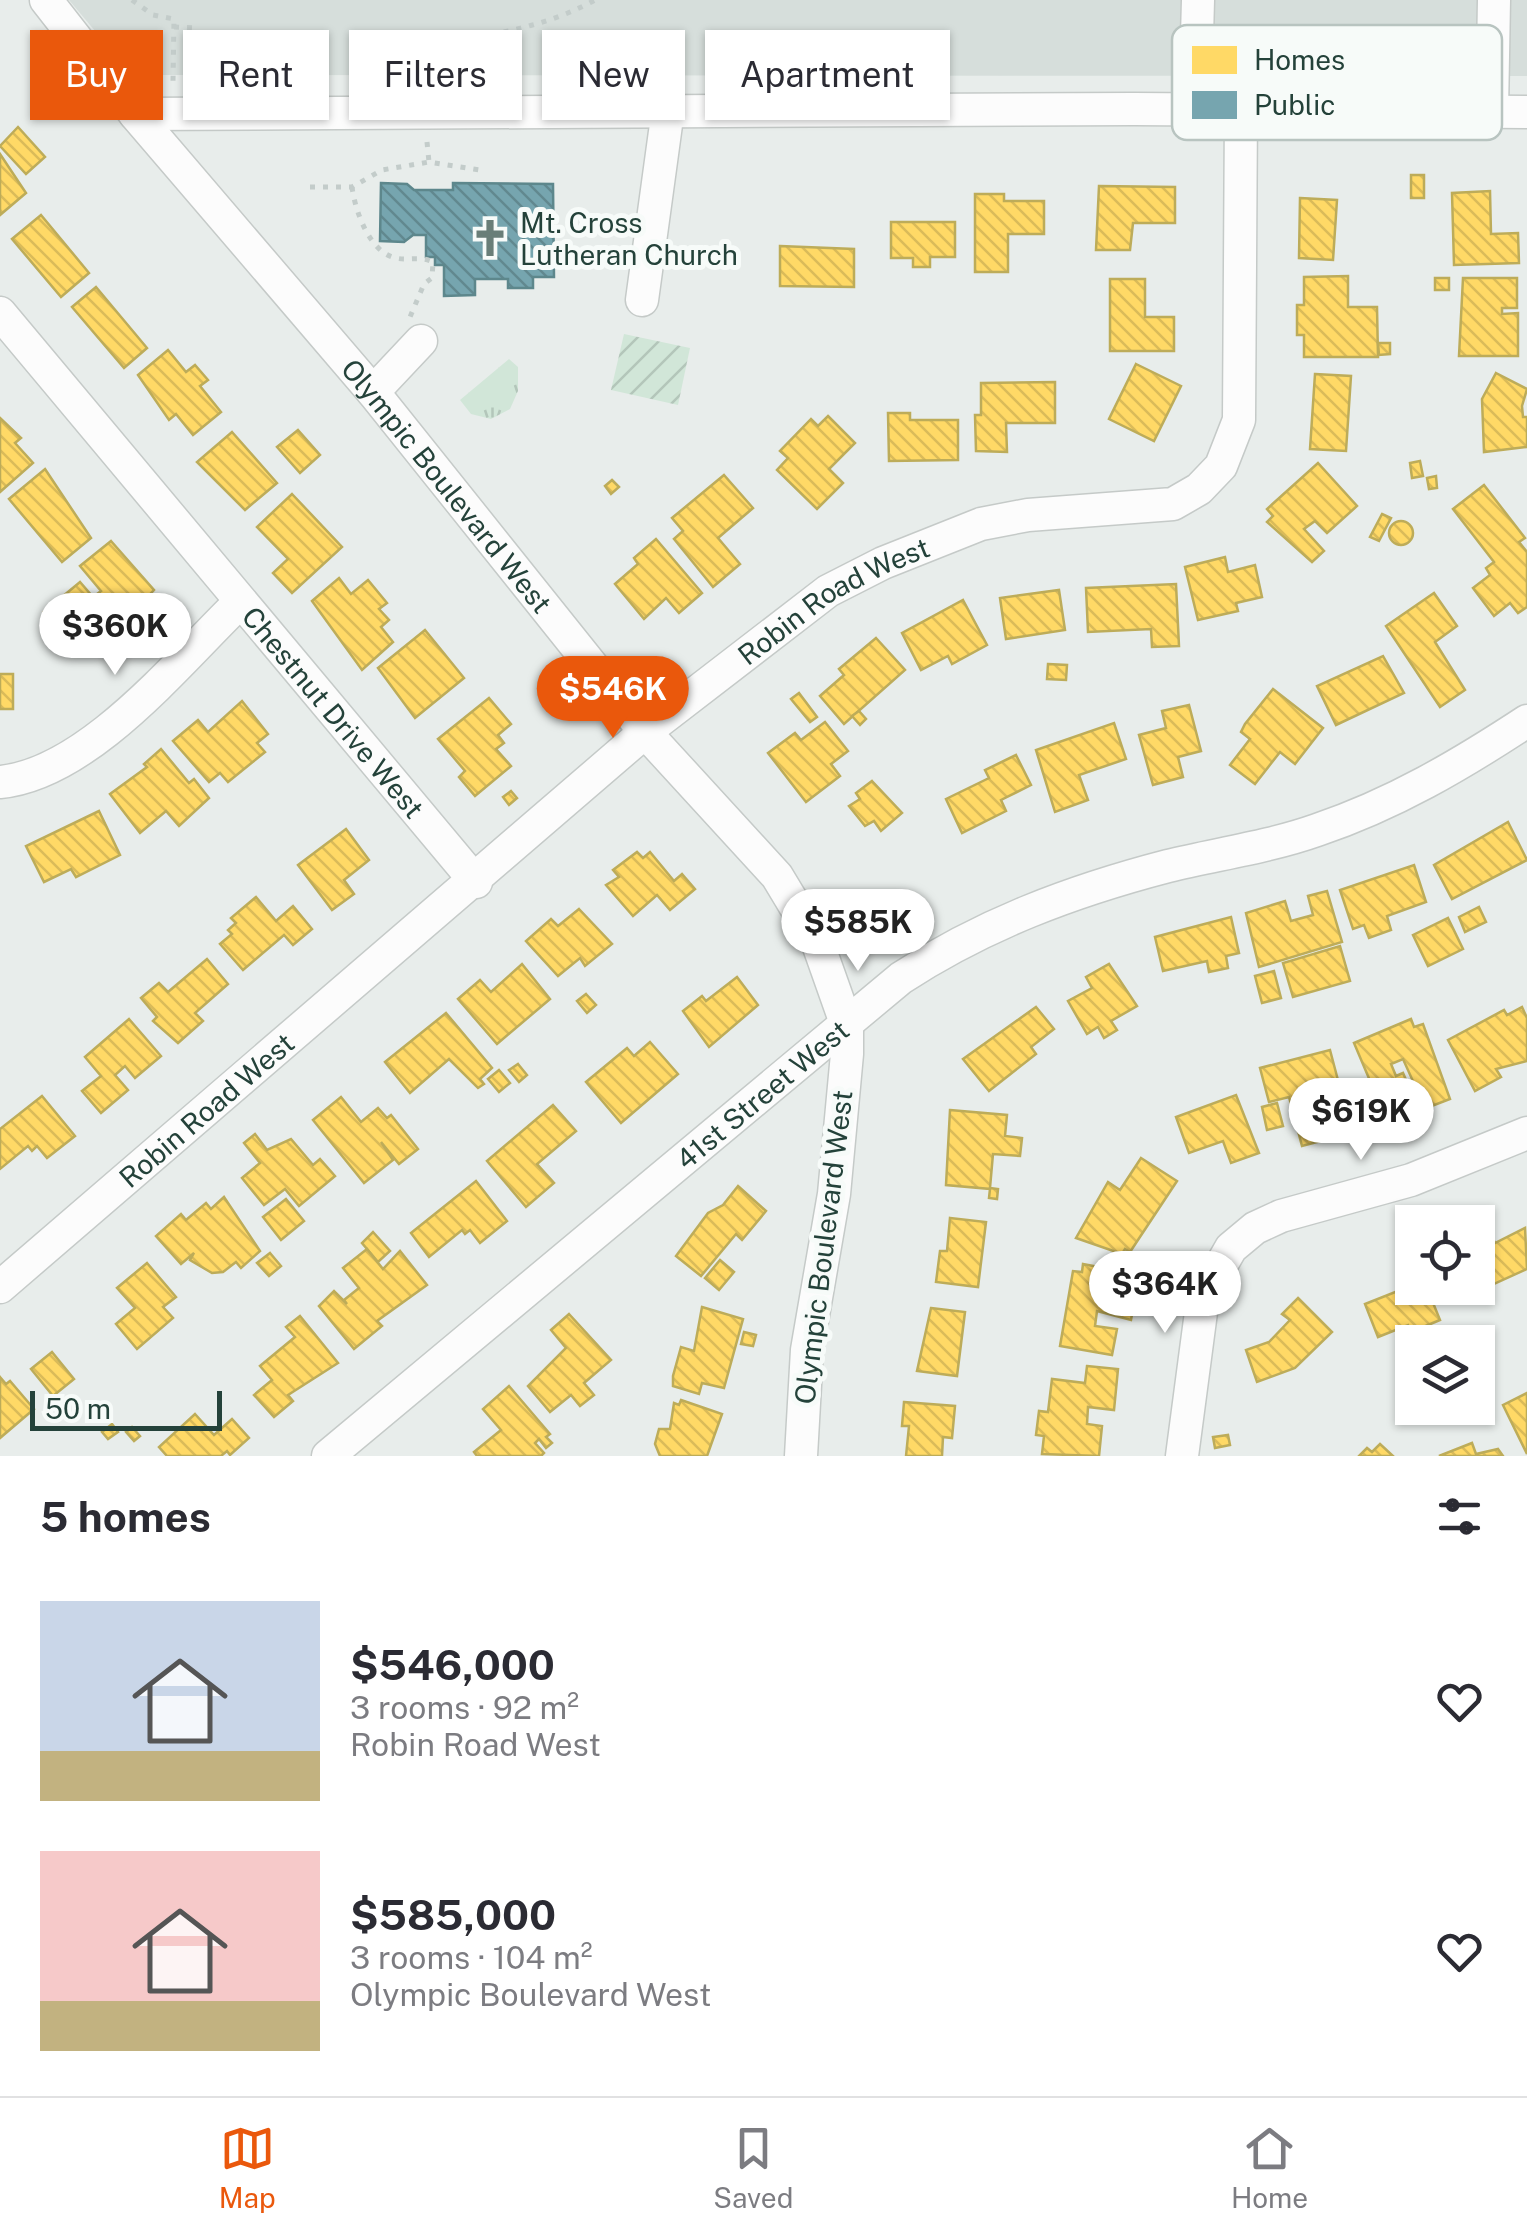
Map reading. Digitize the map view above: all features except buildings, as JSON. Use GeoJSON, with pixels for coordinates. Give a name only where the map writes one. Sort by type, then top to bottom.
{"type":"FeatureCollection","features":[{"type":"Feature","properties":{"kind":"street","name":"Olympic Boulevard West"},"geometry":{"type":"LineString","coordinates":[[46,0],[69,30]]}},
{"type":"Feature","properties":{"kind":"street"},"geometry":{"type":"LineString","coordinates":[[1197,25],[1198,0]]}},
{"type":"Feature","properties":{"kind":"street"},"geometry":{"type":"LineString","coordinates":[[1494,0],[1494,25]]}},
{"type":"Feature","properties":{"kind":"street"},"geometry":{"type":"LineString","coordinates":[[685,110],[1172,109]]}},
{"type":"Feature","properties":{"kind":"street"},"geometry":{"type":"LineString","coordinates":[[163,114],[542,111]]}},
{"type":"Feature","properties":{"kind":"street"},"geometry":{"type":"LineString","coordinates":[[1502,111],[1527,112]]}},
{"type":"Feature","properties":{"kind":"street","name":"Olympic Boulevard West"},"geometry":{"type":"LineString","coordinates":[[140,120],[373,392],[646,732],[778,876],[818,944],[847,1026],[834,1194],[807,1350],[801,1456]]}},
{"type":"Feature","properties":{"kind":"street"},"geometry":{"type":"LineString","coordinates":[[642,300],[667,120]]}},
{"type":"Feature","properties":{"kind":"street","name":"Robin Road West"},"geometry":{"type":"LineString","coordinates":[[1,1283],[476,882],[646,732],[828,591],[883,563],[982,524],[1028,516],[1173,504],[1199,488],[1221,466],[1234,440],[1242,384],[1242,140]]}},
{"type":"Feature","properties":{"kind":"street","name":"Chestnut Drive West"},"geometry":{"type":"LineString","coordinates":[[0,314],[238,603],[476,882]]}},
{"type":"Feature","properties":{"kind":"street"},"geometry":{"type":"LineString","coordinates":[[373,392],[413,336]]}},
{"type":"Feature","properties":{"kind":"street"},"geometry":{"type":"LineString","coordinates":[[0,782],[40,773],[86,747],[238,603]]}},
{"type":"Feature","properties":{"kind":"street","name":"41st Street West"},"geometry":{"type":"LineString","coordinates":[[328,1456],[900,978],[1010,917],[1165,867],[1314,831],[1404,796],[1527,721]]}},
{"type":"Feature","properties":{"kind":"street"},"geometry":{"type":"LineString","coordinates":[[1182,1456],[1202,1296],[1231,1248],[1254,1228],[1281,1216],[1411,1180],[1527,1133]]}},
{"type":"Feature","properties":{"kind":"path"},"geometry":{"type":"LineString","coordinates":[[132,0],[153,15],[172,18],[173,80]]}},
{"type":"Feature","properties":{"kind":"path"},"geometry":{"type":"LineString","coordinates":[[515,30],[569,14],[596,0]]}},
{"type":"Feature","properties":{"kind":"path"},"geometry":{"type":"LineString","coordinates":[[174,27],[198,28]]}},
{"type":"Feature","properties":{"kind":"path"},"geometry":{"type":"LineString","coordinates":[[427,142],[429,162]]}},
{"type":"Feature","properties":{"kind":"path"},"geometry":{"type":"LineString","coordinates":[[310,186],[352,187],[382,170],[429,162],[480,170]]}},
{"type":"Feature","properties":{"kind":"path"},"geometry":{"type":"LineString","coordinates":[[352,187],[354,203],[371,240],[392,257],[424,257],[433,262],[432,278],[424,284],[413,336]]}},
{"type":"Feature","properties":{"kind":"shaded area"},"geometry":{"type":"Polygon","coordinates":[[[69,0],[1527,0],[1527,76],[1502,76],[1502,25],[1172,25],[1172,76],[950,76],[950,30],[705,30],[705,75],[685,75],[685,30],[542,30],[542,75],[522,75],[522,30],[349,30],[349,75],[329,75],[329,30],[183,30],[183,75],[163,75],[163,30],[94,30],[69,0]]]}},
{"type":"Feature","properties":{"kind":"green space"},"geometry":{"type":"Polygon","coordinates":[[[624,334],[690,348],[678,405],[611,390],[624,334]]]}},
{"type":"Feature","properties":{"kind":"green space"},"geometry":{"type":"Polygon","coordinates":[[[509,359],[518,367],[518,391],[510,409],[491,419],[471,414],[460,400],[509,359]]]}},
{"type":"Feature","properties":{"kind":"place","name":"Mt. Cross Lutheran Church"},"geometry":{"type":"Point","coordinates":[490,238]}}]}
